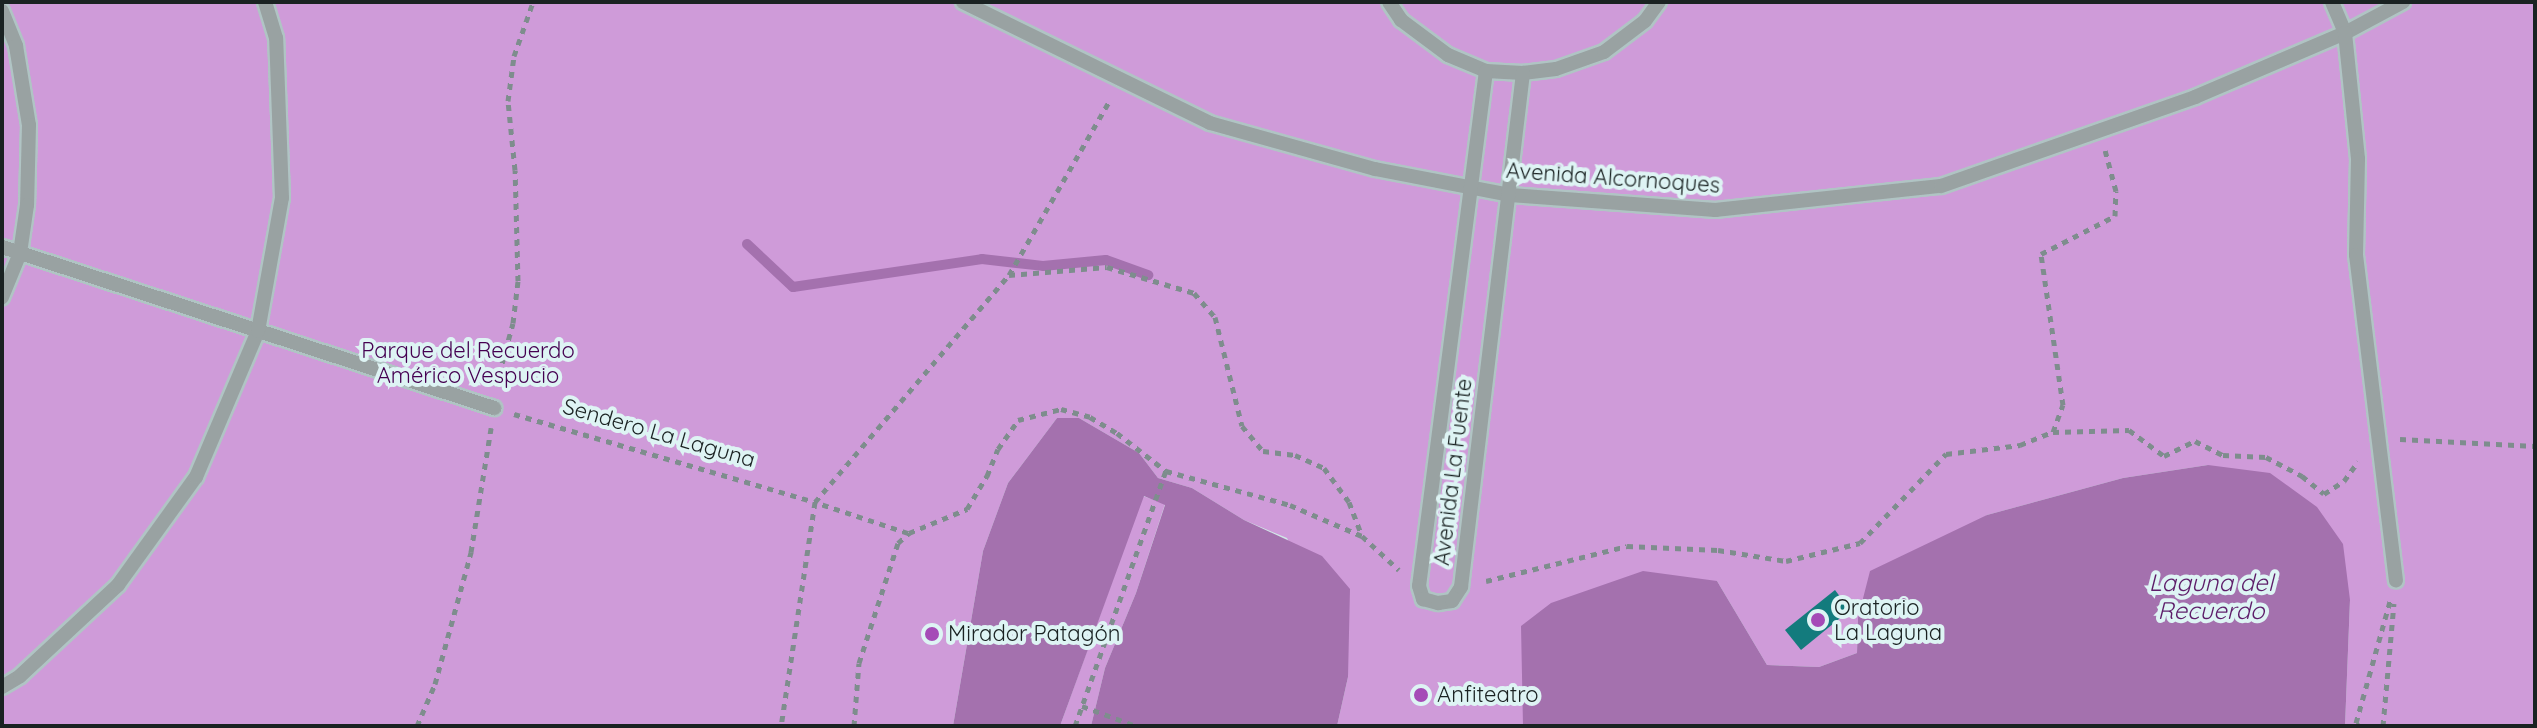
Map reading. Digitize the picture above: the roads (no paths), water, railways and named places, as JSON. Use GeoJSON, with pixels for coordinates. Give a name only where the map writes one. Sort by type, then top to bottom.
{"type":"FeatureCollection","features":[{"type":"Feature","properties":{"kind":"lane"},"geometry":{"type":"LineString","coordinates":[[2,687],[20,676],[118,585],[196,477],[258,331],[282,198],[276,38],[265,2]]}},
{"type":"Feature","properties":{"kind":"lane","name":"Avenida Alcornoques"},"geometry":{"type":"LineString","coordinates":[[963,2],[1210,123],[1375,169],[1510,195],[1715,210],[1941,186],[2195,97],[2345,33],[2403,2]]}},
{"type":"Feature","properties":{"kind":"lane"},"geometry":{"type":"LineString","coordinates":[[1389,2],[1401,20],[1448,55],[1486,71],[1523,73],[1556,69],[1604,52],[1645,21],[1659,2]]}},
{"type":"Feature","properties":{"kind":"lane"},"geometry":{"type":"LineString","coordinates":[[2332,2],[2345,33],[2358,159],[2356,255],[2396,581]]}},
{"type":"Feature","properties":{"kind":"lane"},"geometry":{"type":"LineString","coordinates":[[2,11],[16,46],[29,125],[27,205],[20,253],[2,297]]}},
{"type":"Feature","properties":{"kind":"lane","name":"Avenida La Fuente"},"geometry":{"type":"LineString","coordinates":[[1486,71],[1419,586],[1423,599],[1438,603],[1452,601],[1461,587],[1523,73]]}},
{"type":"Feature","properties":{"kind":"lane"},"geometry":{"type":"LineString","coordinates":[[2,247],[494,408]]}},
{"type":"Feature","properties":{"kind":"water"},"geometry":{"type":"Polygon","coordinates":[[[1057,418],[1079,418],[1139,453],[1158,478],[1192,488],[1244,520],[1322,556],[1350,589],[1348,677],[1337,726],[1091,726],[1105,668],[1136,593],[1165,505],[1144,496],[1060,726],[953,726],[983,551],[1008,483],[1057,418]]]}},
{"type":"Feature","properties":{"kind":"water","name":"Laguna del Recuerdo"},"geometry":{"type":"Polygon","coordinates":[[[2208,465],[2270,473],[2317,507],[2343,544],[2350,600],[2345,726],[1523,726],[1521,626],[1551,603],[1643,571],[1717,581],[1767,665],[1819,667],[1857,653],[1858,618],[1870,571],[1987,515],[2123,478],[2208,465]]]}},
{"type":"Feature","properties":{"kind":"waterway"},"geometry":{"type":"LineString","coordinates":[[747,244],[793,287],[982,259],[1043,266],[1106,260],[1148,275]]}},
{"type":"Feature","properties":{"kind":"place","name":"Oratorio La Laguna"},"geometry":{"type":"Point","coordinates":[1818,620]}},
{"type":"Feature","properties":{"kind":"place","name":"Mirador Patagón"},"geometry":{"type":"Point","coordinates":[932,634]}},
{"type":"Feature","properties":{"kind":"place","name":"Anfiteatro"},"geometry":{"type":"Point","coordinates":[1421,695]}},
{"type":"Feature","properties":{"kind":"park label","name":"Parque del Recuerdo Américo Vespucio"},"geometry":{"type":"Point","coordinates":[468,362]}}]}
